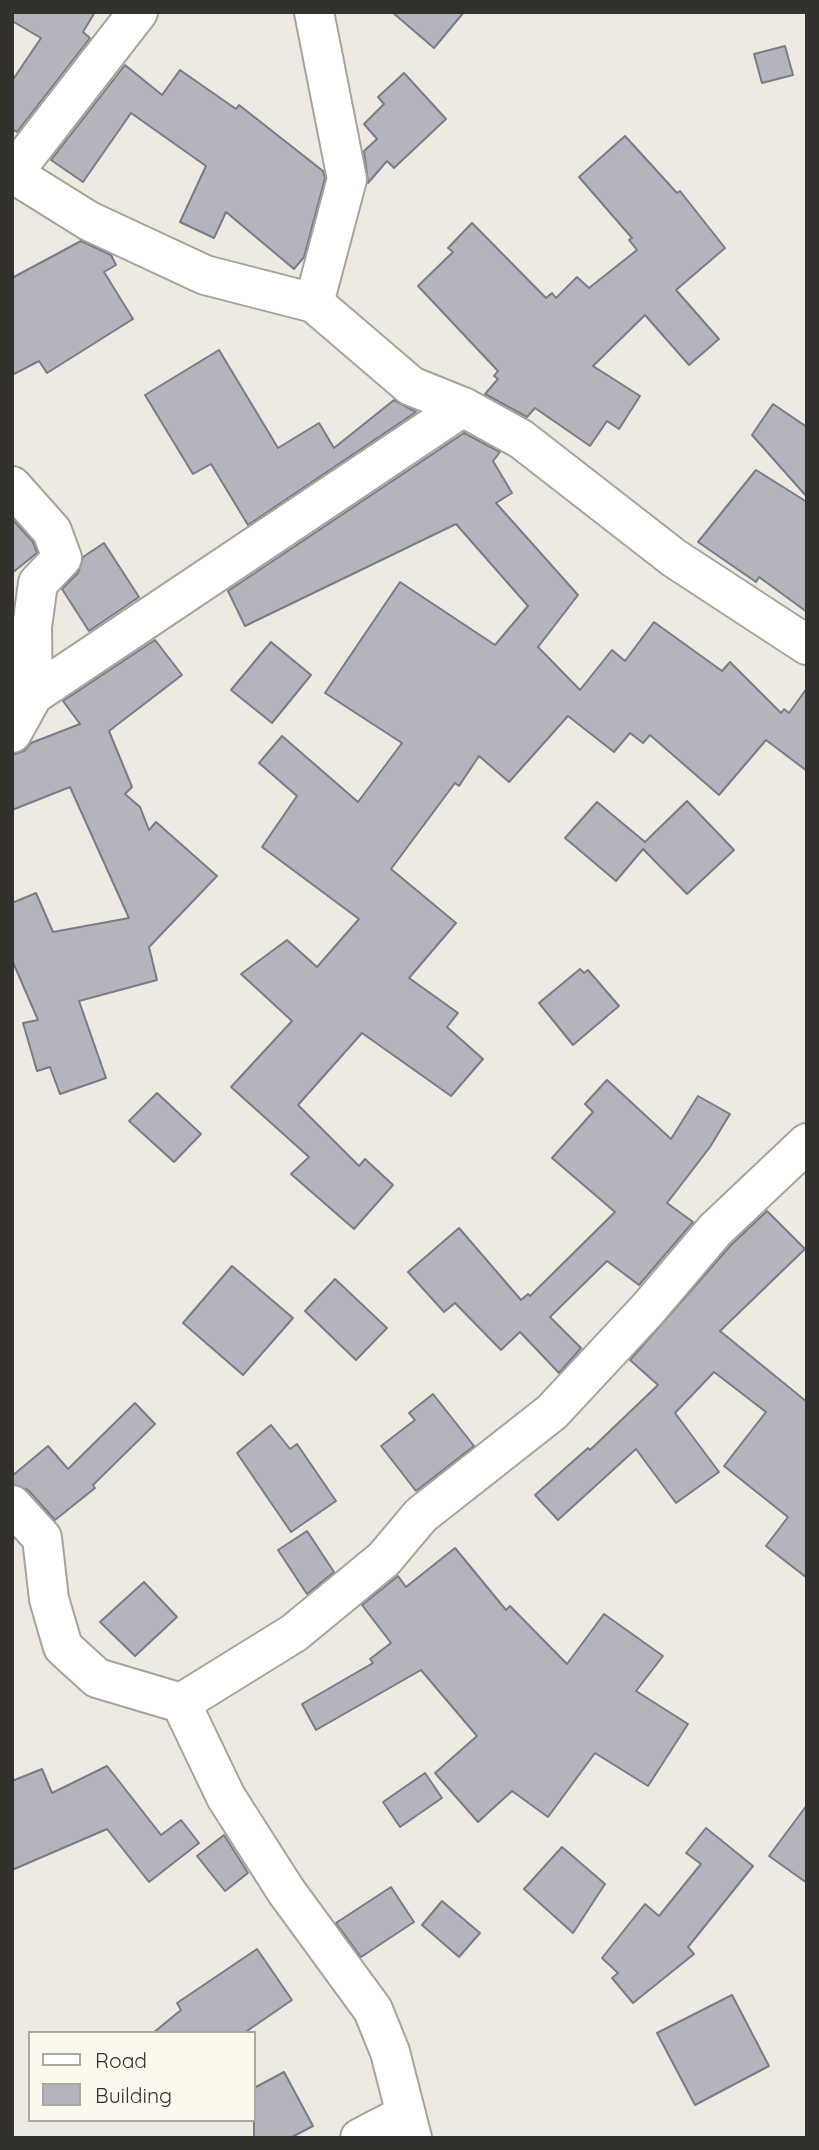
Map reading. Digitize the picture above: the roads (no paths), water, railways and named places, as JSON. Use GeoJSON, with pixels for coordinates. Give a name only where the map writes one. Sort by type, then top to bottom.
{"type":"FeatureCollection","features":[{"type":"Feature","properties":{"kind":"street"},"geometry":{"type":"LineString","coordinates":[[138,12],[13,173],[89,221],[205,275],[314,303],[411,386],[463,407],[521,439],[674,558],[807,645]]}},
{"type":"Feature","properties":{"kind":"street"},"geometry":{"type":"LineString","coordinates":[[314,12],[346,178],[314,303]]}},
{"type":"Feature","properties":{"kind":"street"},"geometry":{"type":"LineString","coordinates":[[23,687],[463,407]]}},
{"type":"Feature","properties":{"kind":"street"},"geometry":{"type":"LineString","coordinates":[[12,486],[52,531],[62,558],[38,583],[23,687],[12,733]]}},
{"type":"Feature","properties":{"kind":"street"},"geometry":{"type":"LineString","coordinates":[[181,1703],[293,1633],[384,1559],[421,1515],[552,1412],[649,1309],[715,1230],[807,1143]]}},
{"type":"Feature","properties":{"kind":"street"},"geometry":{"type":"LineString","coordinates":[[12,1505],[42,1538],[49,1599],[63,1647],[97,1678],[181,1703],[226,1797],[286,1891],[373,2010],[390,2052],[409,2126],[360,2138]]}}]}
